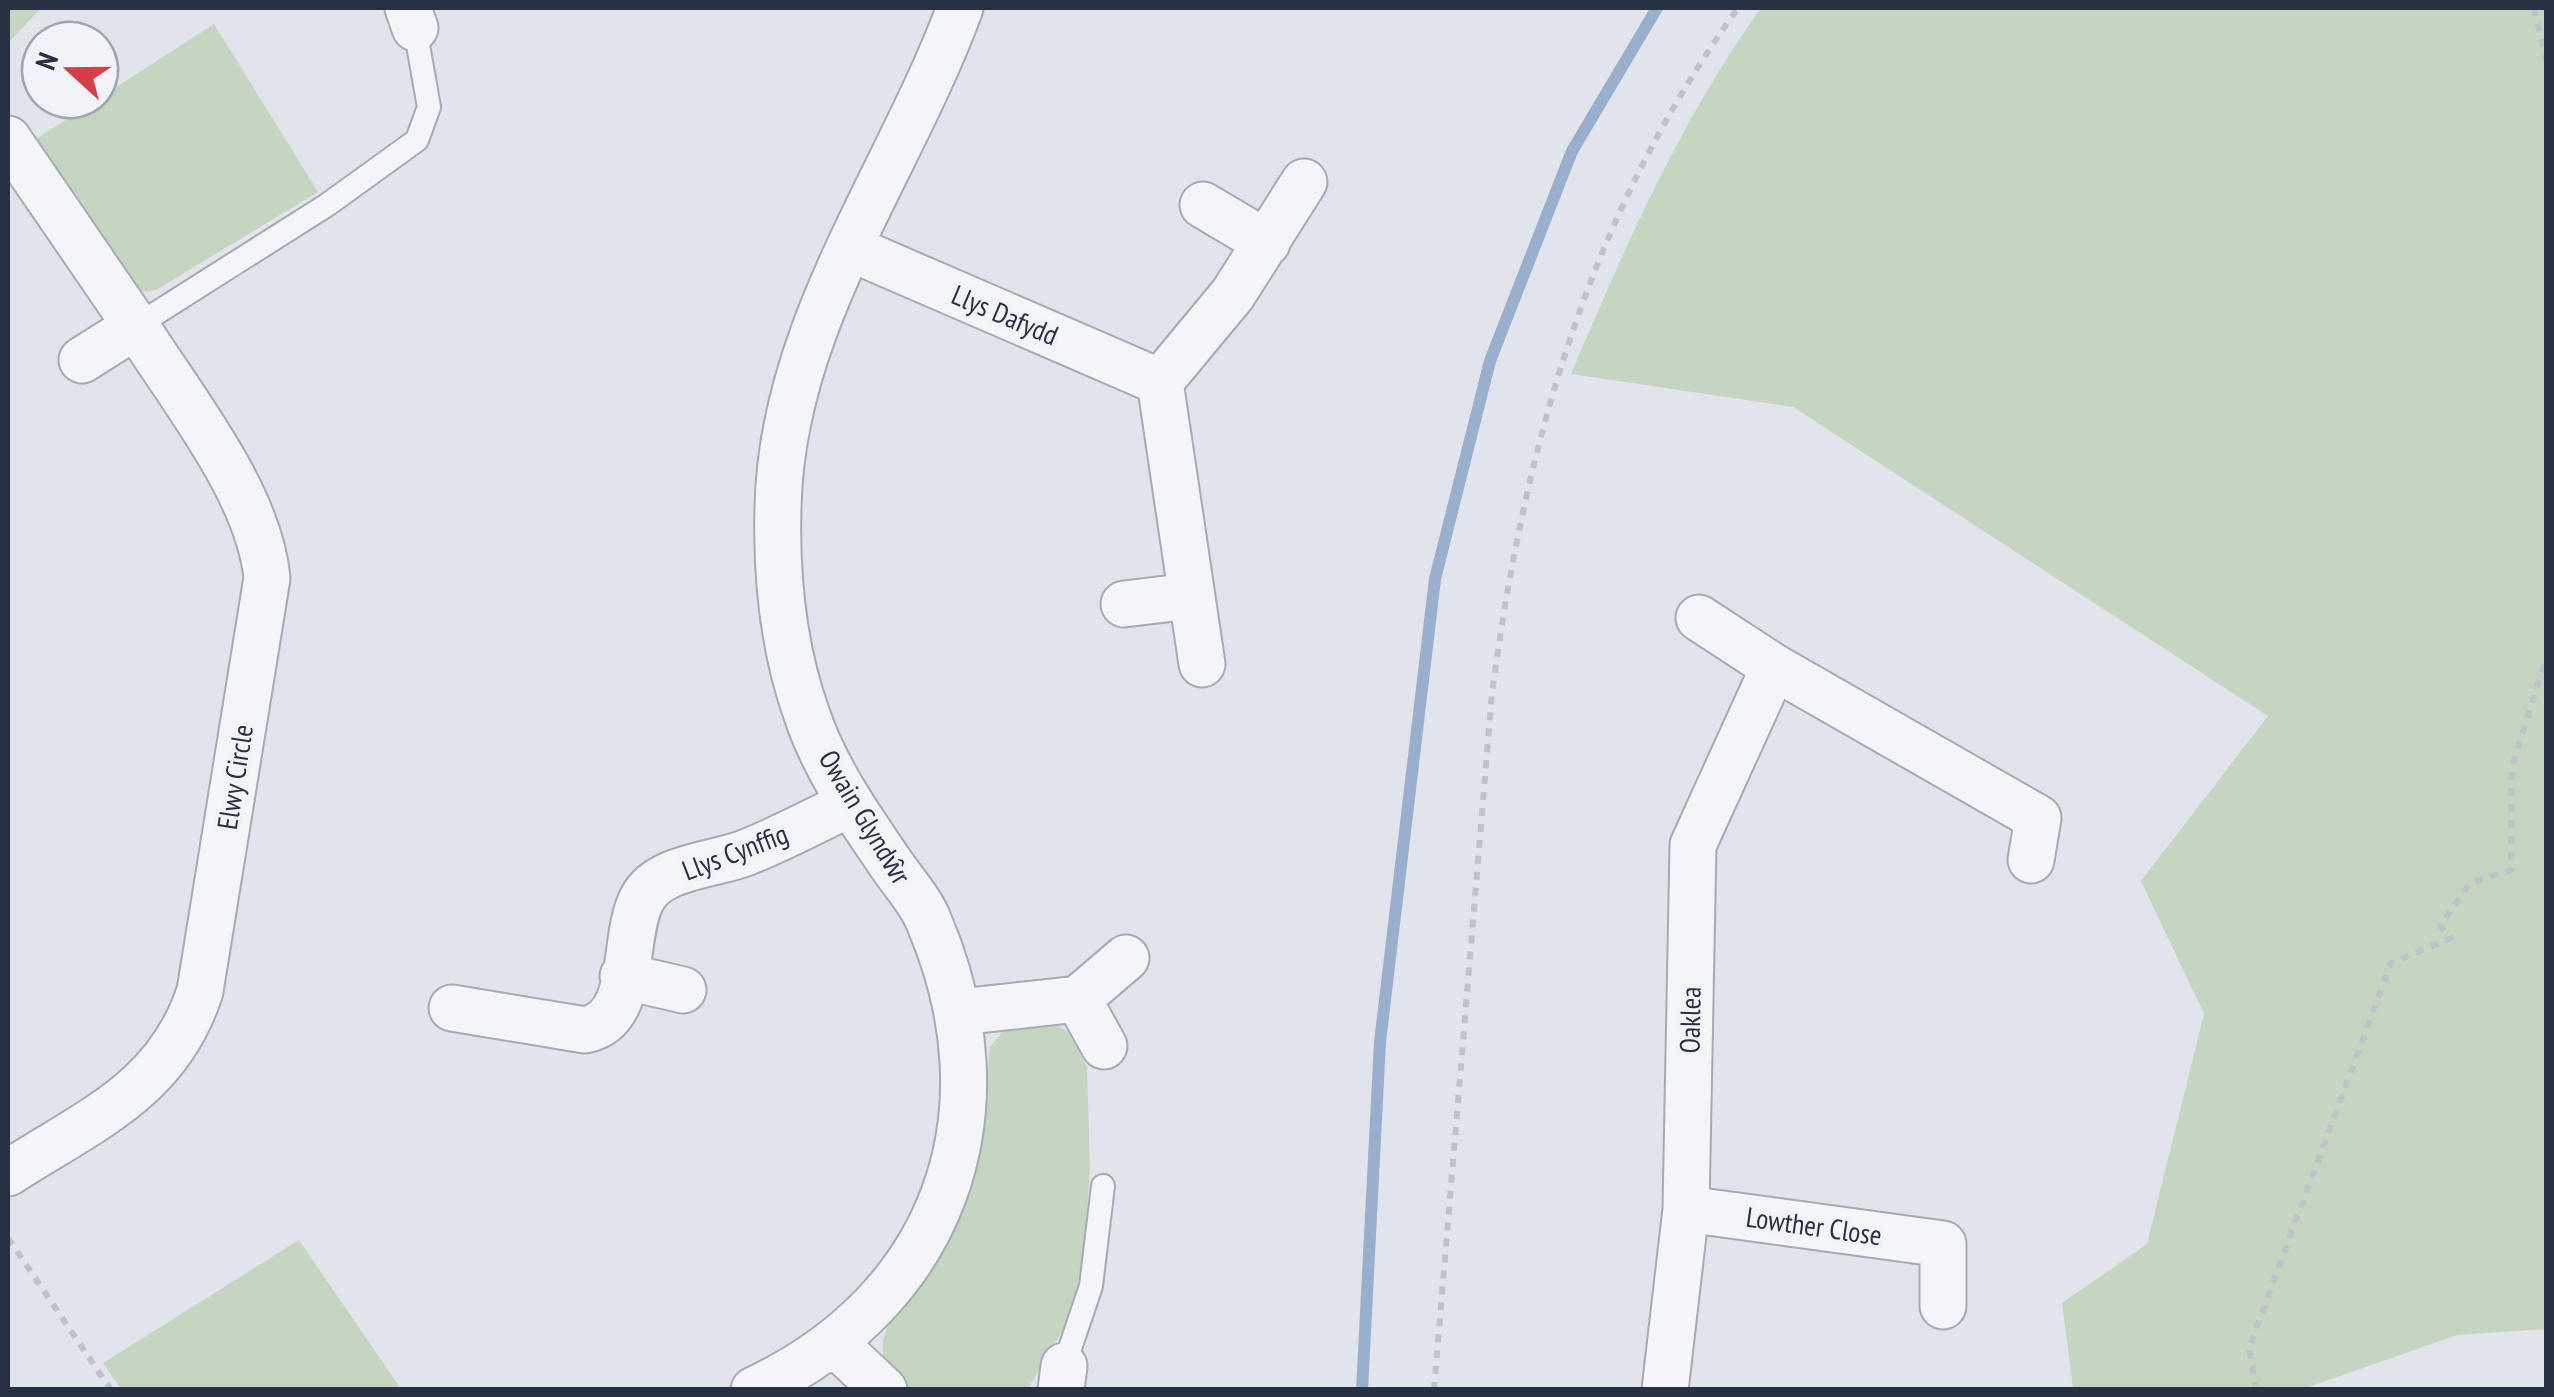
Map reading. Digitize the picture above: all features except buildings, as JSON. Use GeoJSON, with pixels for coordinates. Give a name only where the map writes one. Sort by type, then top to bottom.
{"type":"FeatureCollection","features":[{"type":"Feature","properties":{"kind":"street","name":"Owain Glyndŵr"},"geometry":{"type":"LineString","coordinates":[[754,1390],[834,1344],[886,1292],[940,1208],[962,1138],[966,1075],[960,1012],[928,918],[850,804],[808,718],[784,637],[778,504],[787,428],[808,345],[960,8]]}},
{"type":"Feature","properties":{"kind":"street","name":"Elwy Circle"},"geometry":{"type":"LineString","coordinates":[[8,139],[136,326],[251,509],[264,546],[267,578],[200,991],[188,1027],[170,1058],[132,1093],[8,1173]]}},
{"type":"Feature","properties":{"kind":"street"},"geometry":{"type":"LineString","coordinates":[[1202,664],[1160,382],[1233,294],[1304,182]]}},
{"type":"Feature","properties":{"kind":"street"},"geometry":{"type":"LineString","coordinates":[[1203,205],[1266,242]]}},
{"type":"Feature","properties":{"kind":"street","name":"Llys Dafydd"},"geometry":{"type":"LineString","coordinates":[[850,248],[1160,382]]}},
{"type":"Feature","properties":{"kind":"street"},"geometry":{"type":"LineString","coordinates":[[82,360],[136,326]]}},
{"type":"Feature","properties":{"kind":"street"},"geometry":{"type":"LineString","coordinates":[[1124,604],[1191,596]]}},
{"type":"Feature","properties":{"kind":"street"},"geometry":{"type":"LineString","coordinates":[[1699,618],[2047,838]]}},
{"type":"Feature","properties":{"kind":"street","name":"Oaklea"},"geometry":{"type":"LineString","coordinates":[[1665,1390],[1686,1209],[1693,845],[1774,667]]}},
{"type":"Feature","properties":{"kind":"street","name":"Llys Cynffig"},"geometry":{"type":"LineString","coordinates":[[452,1008],[585,1030],[611,1020],[642,897],[660,881],[743,854],[850,804]]}},
{"type":"Feature","properties":{"kind":"street"},"geometry":{"type":"LineString","coordinates":[[960,1012],[1078,999],[1126,958]]}},
{"type":"Feature","properties":{"kind":"street"},"geometry":{"type":"LineString","coordinates":[[623,976],[683,990]]}},
{"type":"Feature","properties":{"kind":"street"},"geometry":{"type":"LineString","coordinates":[[1078,999],[1104,1046]]}},
{"type":"Feature","properties":{"kind":"street","name":"Lowther Close"},"geometry":{"type":"LineString","coordinates":[[1686,1209],[1962,1246],[1943,1306]]}},
{"type":"Feature","properties":{"kind":"street"},"geometry":{"type":"LineString","coordinates":[[834,1344],[884,1390]]}},
{"type":"Feature","properties":{"kind":"lane"},"geometry":{"type":"LineString","coordinates":[[136,326],[327,204],[418,140],[428,107],[412,18]]}},
{"type":"Feature","properties":{"kind":"lane"},"geometry":{"type":"LineString","coordinates":[[1062,1378],[1091,1286],[1102,1186]]}},
{"type":"Feature","properties":{"kind":"path"},"geometry":{"type":"LineString","coordinates":[[1434,1390],[1492,694],[1504,604],[1539,432],[1598,256],[1679,100],[1738,8]]}},
{"type":"Feature","properties":{"kind":"path"},"geometry":{"type":"LineString","coordinates":[[2534,8],[2546,61]]}},
{"type":"Feature","properties":{"kind":"path"},"geometry":{"type":"LineString","coordinates":[[2256,1390],[2248,1348],[2391,963],[2451,938],[2440,926],[2470,883],[2511,870],[2512,767],[2546,658]]}},
{"type":"Feature","properties":{"kind":"path"},"geometry":{"type":"LineString","coordinates":[[8,1238],[111,1390]]}},
{"type":"Feature","properties":{"kind":"green space"},"geometry":{"type":"Polygon","coordinates":[[[8,8],[41,8],[30,20],[20,20],[20,30],[8,43],[8,8]]]}},
{"type":"Feature","properties":{"kind":"green space"},"geometry":{"type":"Polygon","coordinates":[[[1761,8],[2546,8],[2546,1329],[2457,1335],[2303,1389],[2073,1389],[2062,1303],[2147,1244],[2204,1014],[2141,881],[2268,716],[1793,407],[1571,374],[1633,232],[1680,140],[1761,8]]]}},
{"type":"Feature","properties":{"kind":"green space"},"geometry":{"type":"Polygon","coordinates":[[[214,24],[318,192],[156,290],[138,292],[33,141],[65,120],[120,120],[120,85],[214,24]]]}},
{"type":"Feature","properties":{"kind":"green space"},"geometry":{"type":"Polygon","coordinates":[[[1048,1019],[1068,1032],[1087,1067],[1090,1168],[1085,1241],[1073,1312],[1028,1389],[908,1389],[883,1363],[883,1340],[889,1322],[924,1281],[951,1236],[978,1152],[990,1047],[1004,1030],[1029,1020],[1048,1019]]]}},
{"type":"Feature","properties":{"kind":"green space"},"geometry":{"type":"Polygon","coordinates":[[[299,1240],[401,1389],[121,1389],[103,1363],[299,1240]]]}},
{"type":"Feature","properties":{"kind":"waterway"},"geometry":{"type":"LineString","coordinates":[[1362,1390],[1380,1042],[1435,579],[1490,361],[1572,151],[1657,8]]}}]}
